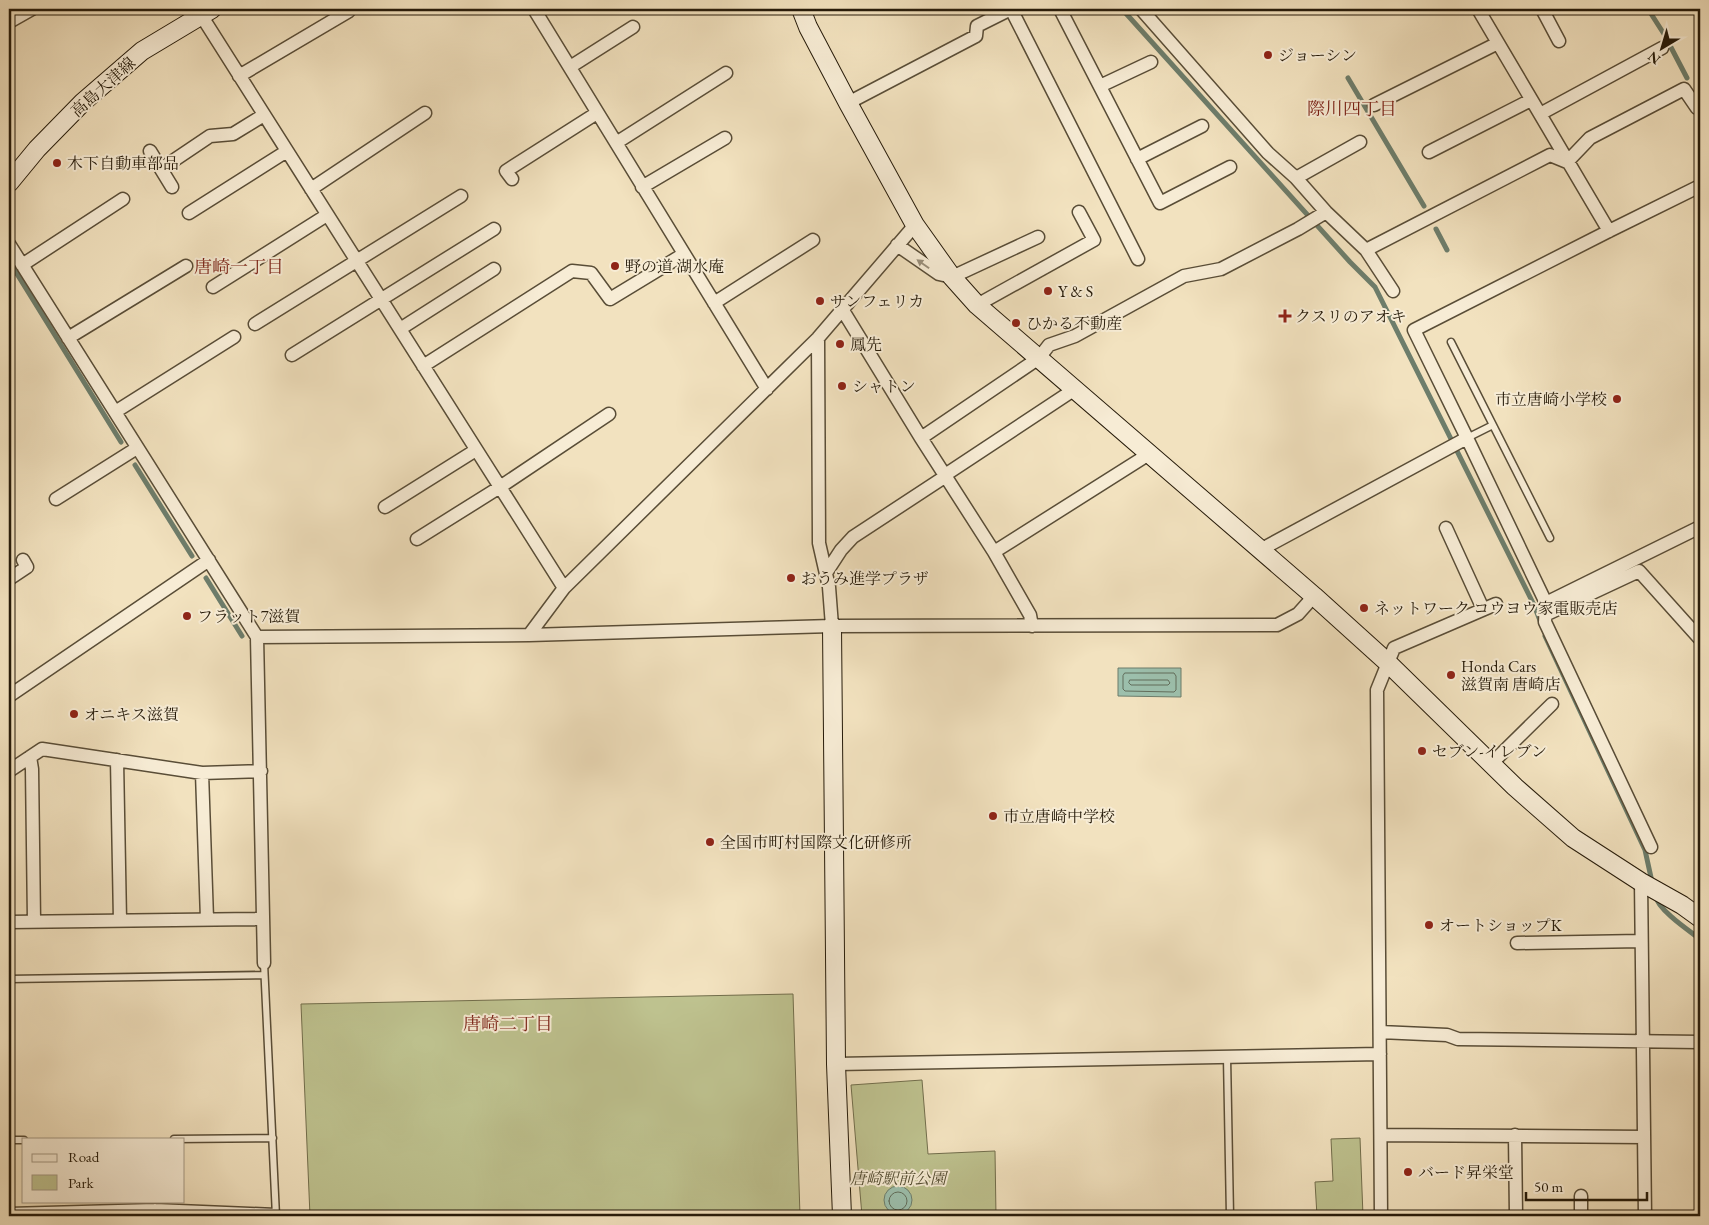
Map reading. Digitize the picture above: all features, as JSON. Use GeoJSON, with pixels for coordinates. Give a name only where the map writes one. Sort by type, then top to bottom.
{"type":"FeatureCollection","features":[{"type":"Feature","properties":{"kind":"street"},"geometry":{"type":"LineString","coordinates":[[9,22],[32,9]]}},
{"type":"Feature","properties":{"kind":"street"},"geometry":{"type":"LineString","coordinates":[[534,9],[767,389]]}},
{"type":"Feature","properties":{"kind":"street"},"geometry":{"type":"LineString","coordinates":[[801,9],[808,28],[915,225],[952,277],[977,305],[1314,596],[1387,662],[1515,787],[1573,838],[1641,883],[1682,905],[1700,918]]}},
{"type":"Feature","properties":{"kind":"street"},"geometry":{"type":"LineString","coordinates":[[848,103],[976,36],[977,26],[1011,9],[1138,259]]}},
{"type":"Feature","properties":{"kind":"street"},"geometry":{"type":"LineString","coordinates":[[1060,9],[1160,203],[1230,167]]}},
{"type":"Feature","properties":{"kind":"street"},"geometry":{"type":"LineString","coordinates":[[1141,9],[1268,152],[1296,178],[1324,213],[1366,250],[1394,291]]}},
{"type":"Feature","properties":{"kind":"street"},"geometry":{"type":"LineString","coordinates":[[1478,9],[1609,231]]}},
{"type":"Feature","properties":{"kind":"street"},"geometry":{"type":"LineString","coordinates":[[1542,9],[1559,41]]}},
{"type":"Feature","properties":{"kind":"street"},"geometry":{"type":"LineString","coordinates":[[239,76],[349,11]]}},
{"type":"Feature","properties":{"kind":"street"},"geometry":{"type":"LineString","coordinates":[[206,12],[239,76],[564,588]]}},
{"type":"Feature","properties":{"kind":"street","name":"高島大津線"},"geometry":{"type":"LineString","coordinates":[[9,183],[37,149],[83,102],[142,51],[206,12]]}},
{"type":"Feature","properties":{"kind":"street"},"geometry":{"type":"LineString","coordinates":[[570,68],[633,27]]}},
{"type":"Feature","properties":{"kind":"street"},"geometry":{"type":"LineString","coordinates":[[1374,105],[1498,43]]}},
{"type":"Feature","properties":{"kind":"street"},"geometry":{"type":"LineString","coordinates":[[1540,114],[1662,48]]}},
{"type":"Feature","properties":{"kind":"street"},"geometry":{"type":"LineString","coordinates":[[1100,86],[1151,62]]}},
{"type":"Feature","properties":{"kind":"street"},"geometry":{"type":"LineString","coordinates":[[616,142],[726,73]]}},
{"type":"Feature","properties":{"kind":"street"},"geometry":{"type":"LineString","coordinates":[[1567,162],[1590,138],[1684,89],[1696,108]]}},
{"type":"Feature","properties":{"kind":"street"},"geometry":{"type":"LineString","coordinates":[[1430,152],[1531,100]]}},
{"type":"Feature","properties":{"kind":"street"},"geometry":{"type":"LineString","coordinates":[[512,179],[506,171],[597,112]]}},
{"type":"Feature","properties":{"kind":"street"},"geometry":{"type":"LineString","coordinates":[[311,189],[425,113]]}},
{"type":"Feature","properties":{"kind":"street"},"geometry":{"type":"LineString","coordinates":[[161,168],[210,136],[233,134],[264,115]]}},
{"type":"Feature","properties":{"kind":"street"},"geometry":{"type":"LineString","coordinates":[[1137,159],[1202,126]]}},
{"type":"Feature","properties":{"kind":"street"},"geometry":{"type":"LineString","coordinates":[[642,187],[725,138]]}},
{"type":"Feature","properties":{"kind":"street"},"geometry":{"type":"LineString","coordinates":[[1296,178],[1360,142]]}},
{"type":"Feature","properties":{"kind":"street"},"geometry":{"type":"LineString","coordinates":[[150,151],[172,187]]}},
{"type":"Feature","properties":{"kind":"street"},"geometry":{"type":"LineString","coordinates":[[189,213],[287,151]]}},
{"type":"Feature","properties":{"kind":"street"},"geometry":{"type":"LineString","coordinates":[[1366,250],[1550,155],[1567,162]]}},
{"type":"Feature","properties":{"kind":"street"},"geometry":{"type":"LineString","coordinates":[[1651,848],[1545,622],[1546,609],[1414,330],[1700,186]]}},
{"type":"Feature","properties":{"kind":"street"},"geometry":{"type":"LineString","coordinates":[[255,324],[461,196]]}},
{"type":"Feature","properties":{"kind":"street"},"geometry":{"type":"LineString","coordinates":[[22,265],[123,199]]}},
{"type":"Feature","properties":{"kind":"street"},"geometry":{"type":"LineString","coordinates":[[977,305],[1094,240],[1079,212]]}},
{"type":"Feature","properties":{"kind":"street"},"geometry":{"type":"LineString","coordinates":[[921,438],[1039,358],[1049,345],[1075,336],[1184,276],[1221,269],[1304,226],[1324,213]]}},
{"type":"Feature","properties":{"kind":"street"},"geometry":{"type":"LineString","coordinates":[[213,287],[328,215]]}},
{"type":"Feature","properties":{"kind":"street"},"geometry":{"type":"LineString","coordinates":[[529,635],[564,588],[818,338],[915,225]]}},
{"type":"Feature","properties":{"kind":"street"},"geometry":{"type":"LineString","coordinates":[[292,355],[494,229]]}},
{"type":"Feature","properties":{"kind":"street"},"geometry":{"type":"LineString","coordinates":[[897,245],[939,274],[952,277],[1038,237]]}},
{"type":"Feature","properties":{"kind":"street"},"geometry":{"type":"LineString","coordinates":[[714,303],[813,240]]}},
{"type":"Feature","properties":{"kind":"street"},"geometry":{"type":"LineString","coordinates":[[9,244],[257,637],[264,969]]}},
{"type":"Feature","properties":{"kind":"street"},"geometry":{"type":"LineString","coordinates":[[423,366],[572,271],[591,274],[610,299],[684,254]]}},
{"type":"Feature","properties":{"kind":"street"},"geometry":{"type":"LineString","coordinates":[[68,338],[186,266]]}},
{"type":"Feature","properties":{"kind":"street"},"geometry":{"type":"LineString","coordinates":[[400,329],[494,269]]}},
{"type":"Feature","properties":{"kind":"street"},"geometry":{"type":"LineString","coordinates":[[842,309],[994,552],[1030,615],[1032,626]]}},
{"type":"Feature","properties":{"kind":"street"},"geometry":{"type":"LineString","coordinates":[[115,412],[234,338]]}},
{"type":"Feature","properties":{"kind":"street"},"geometry":{"type":"LineString","coordinates":[[818,338],[819,543],[829,588],[832,626],[836,1064],[842,1216]]}},
{"type":"Feature","properties":{"kind":"street"},"geometry":{"type":"LineString","coordinates":[[826,573],[840,550],[852,537],[1075,389]]}},
{"type":"Feature","properties":{"kind":"street"},"geometry":{"type":"LineString","coordinates":[[417,539],[500,487],[609,414]]}},
{"type":"Feature","properties":{"kind":"street"},"geometry":{"type":"LineString","coordinates":[[1260,550],[1465,439]]}},
{"type":"Feature","properties":{"kind":"street"},"geometry":{"type":"LineString","coordinates":[[56,499],[138,448]]}},
{"type":"Feature","properties":{"kind":"street"},"geometry":{"type":"LineString","coordinates":[[385,507],[476,450]]}},
{"type":"Feature","properties":{"kind":"street"},"geometry":{"type":"LineString","coordinates":[[994,552],[1149,454]]}},
{"type":"Feature","properties":{"kind":"street"},"geometry":{"type":"LineString","coordinates":[[1546,609],[1629,562],[1700,527]]}},
{"type":"Feature","properties":{"kind":"street"},"geometry":{"type":"LineString","coordinates":[[1446,528],[1483,609]]}},
{"type":"Feature","properties":{"kind":"street"},"geometry":{"type":"LineString","coordinates":[[9,579],[27,567],[23,560]]}},
{"type":"Feature","properties":{"kind":"street"},"geometry":{"type":"LineString","coordinates":[[9,696],[209,560]]}},
{"type":"Feature","properties":{"kind":"street"},"geometry":{"type":"LineString","coordinates":[[1629,562],[1700,640]]}},
{"type":"Feature","properties":{"kind":"street"},"geometry":{"type":"LineString","coordinates":[[1546,609],[1639,571]]}},
{"type":"Feature","properties":{"kind":"street"},"geometry":{"type":"LineString","coordinates":[[257,637],[529,635],[832,626],[1277,625],[1298,614],[1314,596]]}},
{"type":"Feature","properties":{"kind":"street"},"geometry":{"type":"LineString","coordinates":[[1381,1216],[1377,690],[1394,648],[1496,604]]}},
{"type":"Feature","properties":{"kind":"street"},"geometry":{"type":"LineString","coordinates":[[1491,764],[1552,704]]}},
{"type":"Feature","properties":{"kind":"street"},"geometry":{"type":"LineString","coordinates":[[9,771],[42,749],[202,773],[261,771]]}},
{"type":"Feature","properties":{"kind":"street"},"geometry":{"type":"LineString","coordinates":[[30,757],[32,769],[34,921]]}},
{"type":"Feature","properties":{"kind":"street"},"geometry":{"type":"LineString","coordinates":[[117,760],[120,920]]}},
{"type":"Feature","properties":{"kind":"street"},"geometry":{"type":"LineString","coordinates":[[202,773],[207,919]]}},
{"type":"Feature","properties":{"kind":"street"},"geometry":{"type":"LineString","coordinates":[[1641,883],[1645,1216]]}},
{"type":"Feature","properties":{"kind":"street"},"geometry":{"type":"LineString","coordinates":[[9,922],[262,919]]}},
{"type":"Feature","properties":{"kind":"street"},"geometry":{"type":"LineString","coordinates":[[1517,942],[1641,941]]}},
{"type":"Feature","properties":{"kind":"street"},"geometry":{"type":"LineString","coordinates":[[1380,1032],[1447,1036],[1458,1039],[1700,1042]]}},
{"type":"Feature","properties":{"kind":"street"},"geometry":{"type":"LineString","coordinates":[[836,1064],[1380,1054]]}},
{"type":"Feature","properties":{"kind":"street"},"geometry":{"type":"LineString","coordinates":[[1381,1135],[1644,1137]]}},
{"type":"Feature","properties":{"kind":"street"},"geometry":{"type":"LineString","coordinates":[[1515,1135],[1516,1216]]}},
{"type":"Feature","properties":{"kind":"street"},"geometry":{"type":"LineString","coordinates":[[1581,1196],[1581,1216]]}},
{"type":"Feature","properties":{"kind":"lane"},"geometry":{"type":"LineString","coordinates":[[1451,342],[1550,538]]}},
{"type":"Feature","properties":{"kind":"lane"},"geometry":{"type":"LineString","coordinates":[[1465,439],[1493,425]]}},
{"type":"Feature","properties":{"kind":"lane"},"geometry":{"type":"LineString","coordinates":[[9,979],[264,969],[276,1214],[155,1207],[9,1210]]}},
{"type":"Feature","properties":{"kind":"lane"},"geometry":{"type":"LineString","coordinates":[[1227,1057],[1230,1216]]}},
{"type":"Feature","properties":{"kind":"lane"},"geometry":{"type":"LineString","coordinates":[[185,1139],[273,1138]]}},
{"type":"Feature","properties":{"kind":"lane"},"geometry":{"type":"LineString","coordinates":[[9,1140],[22,1140]]}},
{"type":"Feature","properties":{"kind":"lane"},"geometry":{"type":"LineString","coordinates":[[154,1216],[155,1207]]}},
{"type":"Feature","properties":{"kind":"green space"},"geometry":{"type":"Polygon","coordinates":[[[793,994],[800,1216],[310,1216],[301,1004],[793,994]]]}},
{"type":"Feature","properties":{"kind":"green space","name":"唐崎駅前公園"},"geometry":{"type":"Polygon","coordinates":[[[922,1080],[928,1154],[995,1151],[996,1216],[862,1216],[851,1085],[922,1080]]]}},
{"type":"Feature","properties":{"kind":"green space"},"geometry":{"type":"Polygon","coordinates":[[[1360,1138],[1363,1216],[1317,1216],[1315,1182],[1333,1181],[1331,1139],[1360,1138]]]}},
{"type":"Feature","properties":{"kind":"water"},"geometry":{"type":"Polygon","coordinates":[[[1118,668],[1181,668],[1181,697],[1118,696],[1118,668]]]}},
{"type":"Feature","properties":{"kind":"water"},"geometry":{"type":"Polygon","coordinates":[[[898,1186],[908,1190],[912,1200],[908,1210],[898,1214],[888,1210],[884,1200],[888,1190],[898,1186]]]}},
{"type":"Feature","properties":{"kind":"waterway"},"geometry":{"type":"LineString","coordinates":[[1122,9],[1350,262],[1375,287],[1534,605],[1541,623]]}},
{"type":"Feature","properties":{"kind":"waterway"},"geometry":{"type":"LineString","coordinates":[[1648,9],[1664,34],[1687,78]]}},
{"type":"Feature","properties":{"kind":"waterway"},"geometry":{"type":"LineString","coordinates":[[1348,78],[1424,206]]}},
{"type":"Feature","properties":{"kind":"waterway"},"geometry":{"type":"LineString","coordinates":[[1436,229],[1447,250]]}},
{"type":"Feature","properties":{"kind":"waterway"},"geometry":{"type":"LineString","coordinates":[[9,261],[121,442]]}},
{"type":"Feature","properties":{"kind":"waterway"},"geometry":{"type":"LineString","coordinates":[[135,465],[192,556]]}},
{"type":"Feature","properties":{"kind":"waterway"},"geometry":{"type":"LineString","coordinates":[[206,578],[242,636]]}},
{"type":"Feature","properties":{"kind":"waterway"},"geometry":{"type":"LineString","coordinates":[[1545,636],[1645,850],[1652,882]]}},
{"type":"Feature","properties":{"kind":"waterway"},"geometry":{"type":"LineString","coordinates":[[1655,895],[1657,901],[1667,913],[1700,939]]}},
{"type":"Feature","properties":{"kind":"place","name":"ジョーシン"},"geometry":{"type":"Point","coordinates":[1268,55]}},
{"type":"Feature","properties":{"kind":"place","name":"木下自動車部品"},"geometry":{"type":"Point","coordinates":[57,163]}},
{"type":"Feature","properties":{"kind":"place","name":"野の道 湖水庵"},"geometry":{"type":"Point","coordinates":[615,266]}},
{"type":"Feature","properties":{"kind":"place","name":"Y & S"},"geometry":{"type":"Point","coordinates":[1048,291]}},
{"type":"Feature","properties":{"kind":"place","name":"サンフェリカ"},"geometry":{"type":"Point","coordinates":[820,301]}},
{"type":"Feature","properties":{"kind":"place","name":"クスリのアオキ"},"geometry":{"type":"Point","coordinates":[1285,316]}},
{"type":"Feature","properties":{"kind":"place","name":"ひかる不動産"},"geometry":{"type":"Point","coordinates":[1016,323]}},
{"type":"Feature","properties":{"kind":"place","name":"鳳先"},"geometry":{"type":"Point","coordinates":[840,344]}},
{"type":"Feature","properties":{"kind":"place","name":"シャトン"},"geometry":{"type":"Point","coordinates":[842,386]}},
{"type":"Feature","properties":{"kind":"place","name":"市立唐崎小学校"},"geometry":{"type":"Point","coordinates":[1617,399]}},
{"type":"Feature","properties":{"kind":"place","name":"おうみ進学プラザ"},"geometry":{"type":"Point","coordinates":[791,578]}},
{"type":"Feature","properties":{"kind":"place","name":"ネットワーク コウヨウ家電販売店"},"geometry":{"type":"Point","coordinates":[1364,608]}},
{"type":"Feature","properties":{"kind":"place","name":"フラット7滋賀"},"geometry":{"type":"Point","coordinates":[187,616]}},
{"type":"Feature","properties":{"kind":"place","name":"Honda Cars 滋賀南 唐崎店"},"geometry":{"type":"Point","coordinates":[1451,675]}},
{"type":"Feature","properties":{"kind":"place","name":"オニキス滋賀"},"geometry":{"type":"Point","coordinates":[74,714]}},
{"type":"Feature","properties":{"kind":"place","name":"セブン-イレブン"},"geometry":{"type":"Point","coordinates":[1422,751]}},
{"type":"Feature","properties":{"kind":"place","name":"市立唐崎中学校"},"geometry":{"type":"Point","coordinates":[993,816]}},
{"type":"Feature","properties":{"kind":"place","name":"全国市町村国際文化研修所"},"geometry":{"type":"Point","coordinates":[710,842]}},
{"type":"Feature","properties":{"kind":"place","name":"オートショップK"},"geometry":{"type":"Point","coordinates":[1429,925]}},
{"type":"Feature","properties":{"kind":"place","name":"バード昇栄堂"},"geometry":{"type":"Point","coordinates":[1408,1172]}},
{"type":"Feature","properties":{"kind":"district","name":"際川四丁目"},"geometry":{"type":"Point","coordinates":[1352,108]}},
{"type":"Feature","properties":{"kind":"district","name":"唐崎一丁目"},"geometry":{"type":"Point","coordinates":[239,266]}},
{"type":"Feature","properties":{"kind":"district","name":"唐崎二丁目"},"geometry":{"type":"Point","coordinates":[508,1023]}}]}
